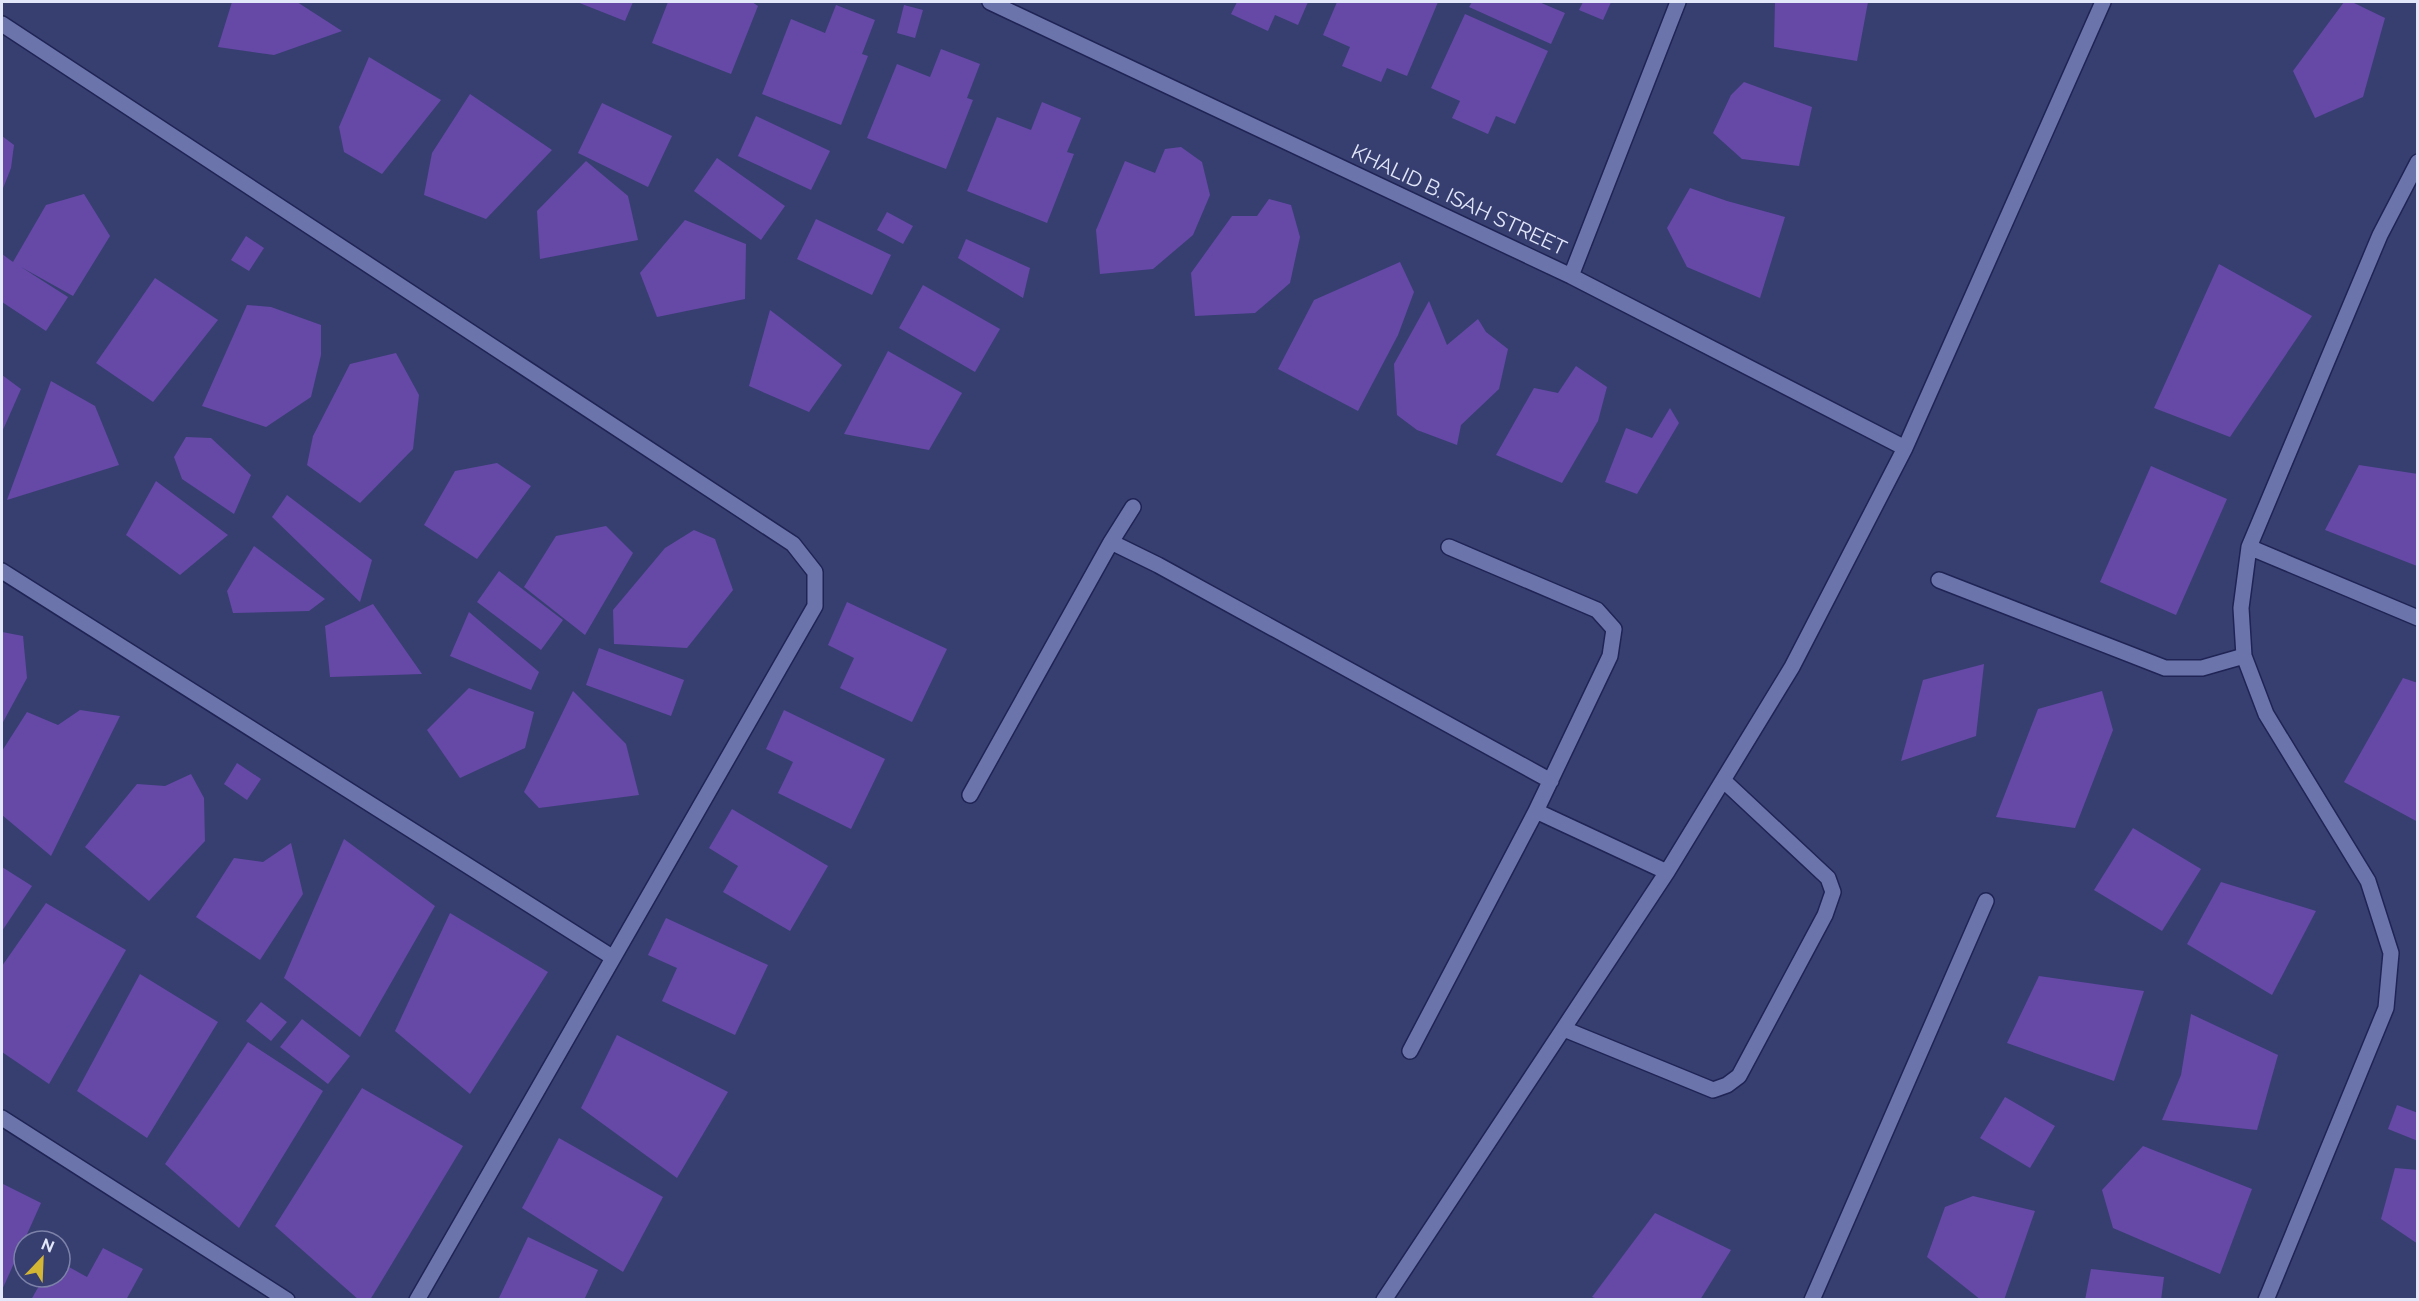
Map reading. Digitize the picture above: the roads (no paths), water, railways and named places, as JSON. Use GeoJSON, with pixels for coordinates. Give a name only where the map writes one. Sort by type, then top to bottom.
{"type":"FeatureCollection","features":[{"type":"Feature","properties":{"kind":"street","name":"KHALID B. ISAH STREET"},"geometry":{"type":"LineString","coordinates":[[990,2],[1571,276],[1905,448]]}},
{"type":"Feature","properties":{"kind":"street"},"geometry":{"type":"LineString","coordinates":[[1571,276],[1678,2]]}},
{"type":"Feature","properties":{"kind":"street"},"geometry":{"type":"LineString","coordinates":[[1384,1299],[1667,872],[1792,667],[1905,448],[2103,2]]}},
{"type":"Feature","properties":{"kind":"street"},"geometry":{"type":"LineString","coordinates":[[2,24],[793,544],[815,572],[815,606],[417,1299]]}},
{"type":"Feature","properties":{"kind":"street"},"geometry":{"type":"LineString","coordinates":[[2266,1299],[2386,1008],[2391,953],[2368,881],[2266,714],[2244,656],[2241,608],[2249,548],[2380,235],[2418,162]]}},
{"type":"Feature","properties":{"kind":"street"},"geometry":{"type":"LineString","coordinates":[[970,795],[1111,542],[1133,507]]}},
{"type":"Feature","properties":{"kind":"street"},"geometry":{"type":"LineString","coordinates":[[1111,542],[1158,565],[1551,781]]}},
{"type":"Feature","properties":{"kind":"street"},"geometry":{"type":"LineString","coordinates":[[1410,1051],[1551,781],[1610,656],[1614,629],[1597,610],[1449,548]]}},
{"type":"Feature","properties":{"kind":"street"},"geometry":{"type":"LineString","coordinates":[[2249,548],[2418,618]]}},
{"type":"Feature","properties":{"kind":"street"},"geometry":{"type":"LineString","coordinates":[[2,571],[612,957]]}},
{"type":"Feature","properties":{"kind":"street"},"geometry":{"type":"LineString","coordinates":[[1939,580],[2165,668],[2202,668],[2244,656]]}},
{"type":"Feature","properties":{"kind":"street"},"geometry":{"type":"LineString","coordinates":[[1564,1029],[1713,1090],[1727,1085],[1739,1076],[1825,915],[1833,892],[1828,878],[1723,780]]}},
{"type":"Feature","properties":{"kind":"street"},"geometry":{"type":"LineString","coordinates":[[1536,811],[1667,872]]}},
{"type":"Feature","properties":{"kind":"street"},"geometry":{"type":"LineString","coordinates":[[1812,1299],[1986,901]]}},
{"type":"Feature","properties":{"kind":"street"},"geometry":{"type":"LineString","coordinates":[[2,1118],[287,1299]]}}]}
